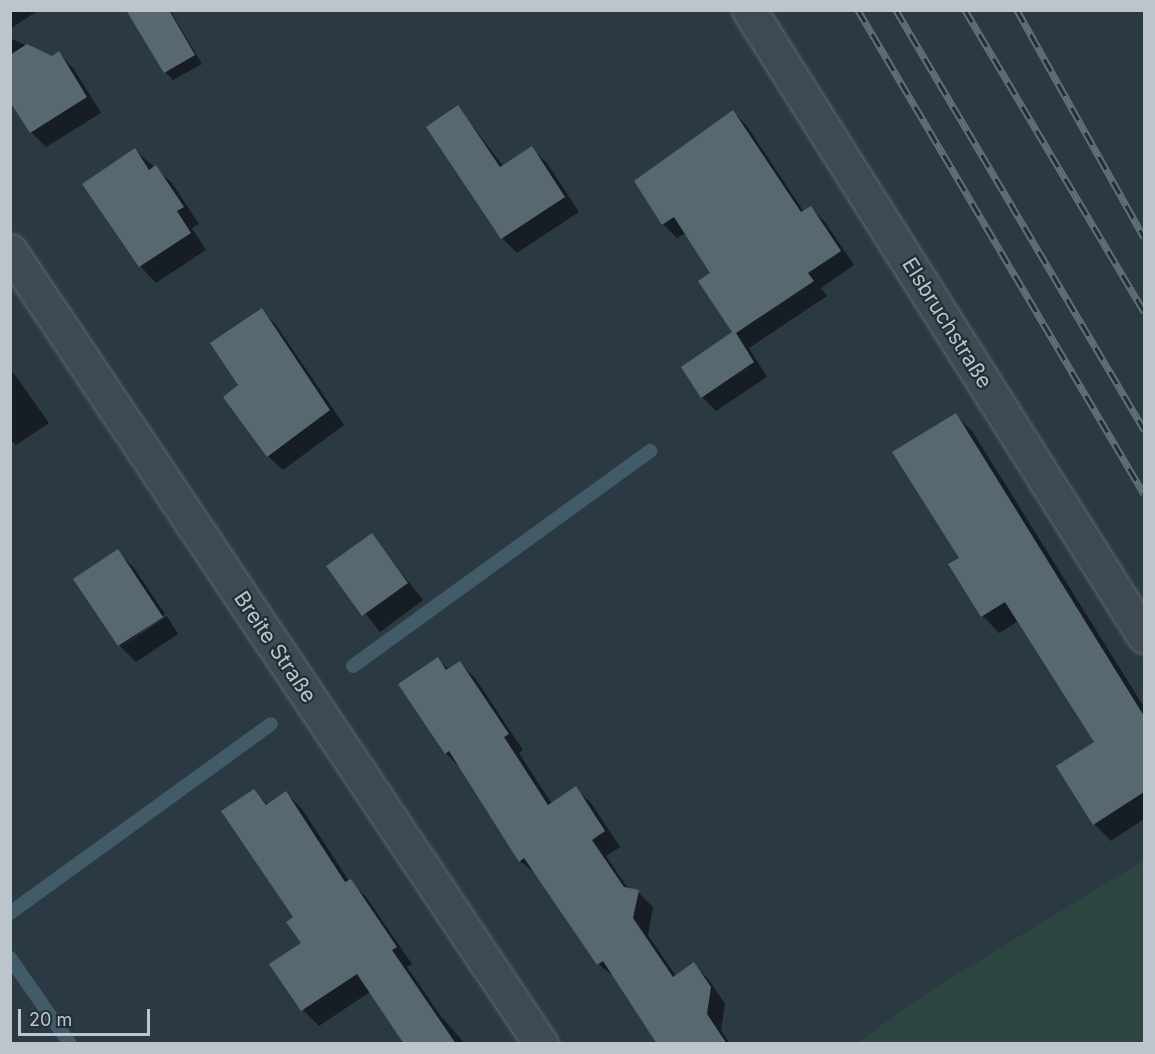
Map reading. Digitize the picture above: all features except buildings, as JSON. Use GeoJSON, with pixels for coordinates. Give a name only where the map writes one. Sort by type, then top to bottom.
{"type":"FeatureCollection","features":[{"type":"Feature","properties":{"kind":"street","name":"Elsbruchstraße"},"geometry":{"type":"LineString","coordinates":[[749,10],[1144,636]]}},
{"type":"Feature","properties":{"kind":"street","name":"Breite Straße"},"geometry":{"type":"LineString","coordinates":[[10,251],[541,1044]]}},
{"type":"Feature","properties":{"kind":"green space"},"geometry":{"type":"Polygon","coordinates":[[[1144,860],[1144,1043],[857,1043],[928,992],[1144,860]]]}},
{"type":"Feature","properties":{"kind":"waterway"},"geometry":{"type":"LineString","coordinates":[[353,666],[650,451]]}},
{"type":"Feature","properties":{"kind":"waterway"},"geometry":{"type":"LineString","coordinates":[[10,913],[271,724]]}},
{"type":"Feature","properties":{"kind":"waterway"},"geometry":{"type":"LineString","coordinates":[[10,958],[70,1044]]}},
{"type":"Feature","properties":{"kind":"railway"},"geometry":{"type":"LineString","coordinates":[[858,10],[1144,494]]}},
{"type":"Feature","properties":{"kind":"railway"},"geometry":{"type":"LineString","coordinates":[[896,10],[1144,430]]}},
{"type":"Feature","properties":{"kind":"railway"},"geometry":{"type":"LineString","coordinates":[[965,10],[1144,312]]}},
{"type":"Feature","properties":{"kind":"railway"},"geometry":{"type":"LineString","coordinates":[[1017,10],[1144,237]]}}]}
